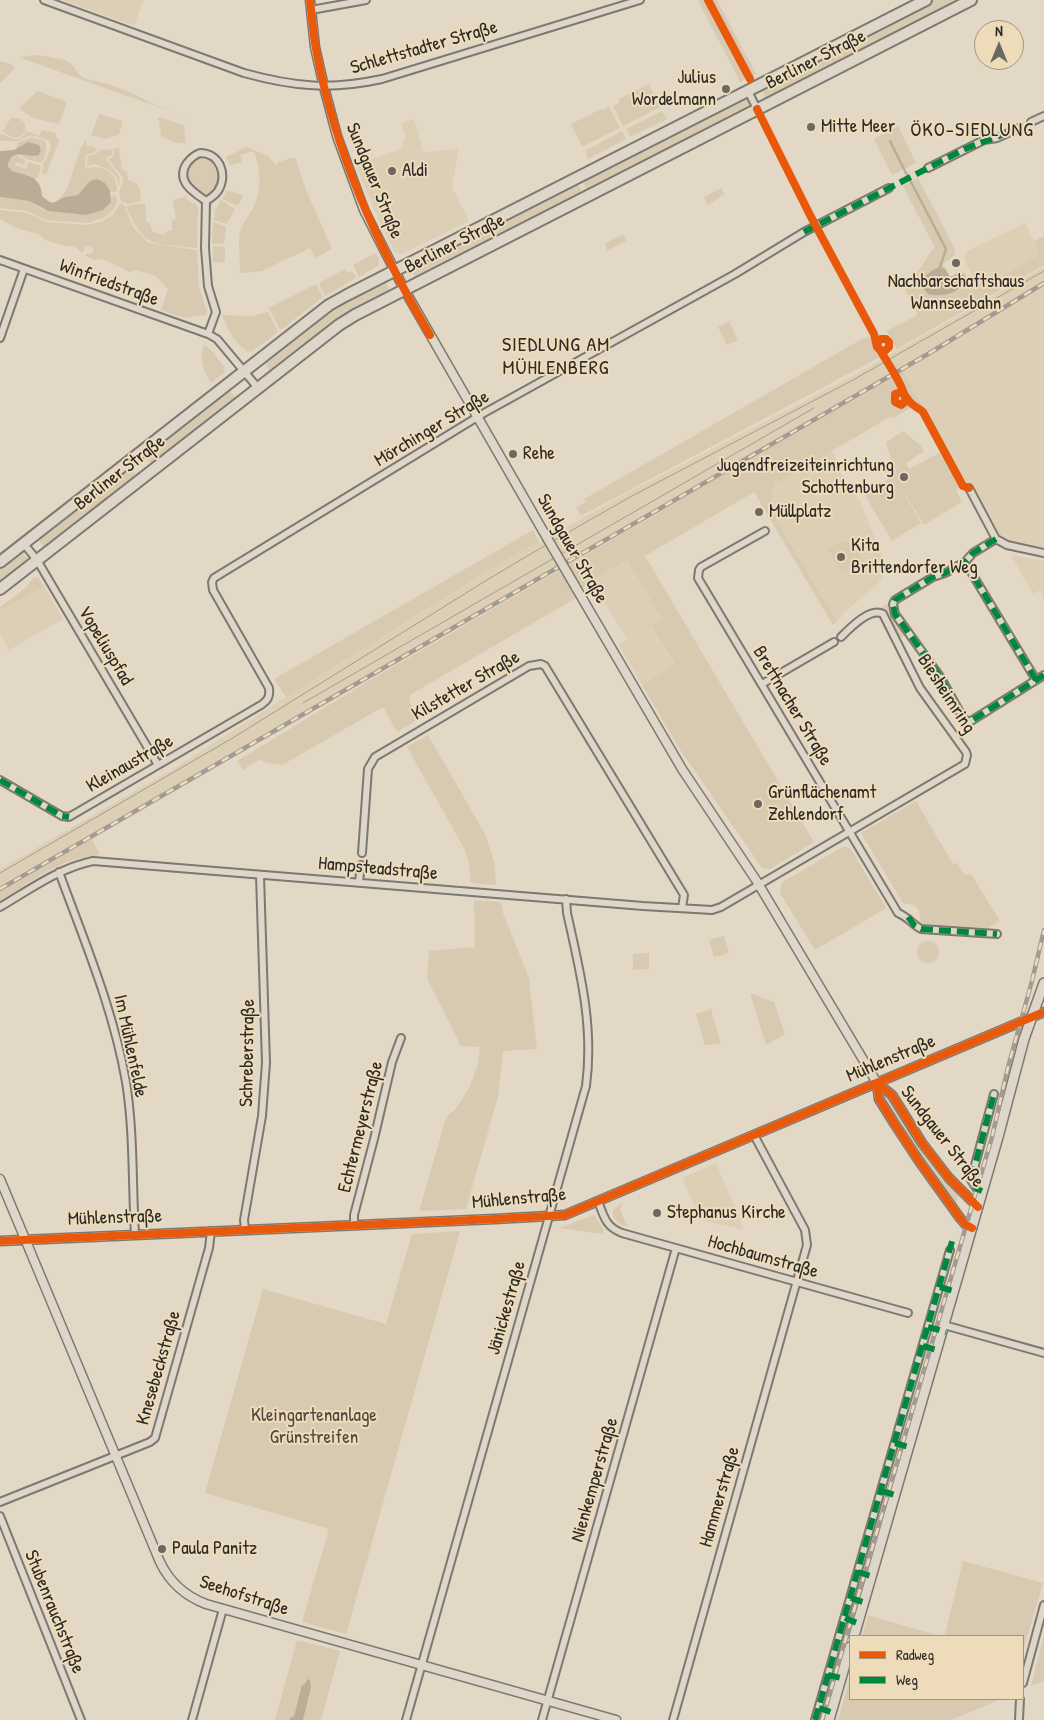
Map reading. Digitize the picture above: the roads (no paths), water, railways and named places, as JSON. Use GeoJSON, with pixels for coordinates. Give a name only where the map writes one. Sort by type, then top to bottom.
{"type":"FeatureCollection","features":[{"type":"Feature","properties":{"kind":"main road","name":"Berliner Straße"},"geometry":{"type":"LineString","coordinates":[[0,562],[329,305],[926,0]]}},
{"type":"Feature","properties":{"kind":"main road","name":"Berliner Straße"},"geometry":{"type":"LineString","coordinates":[[0,589],[347,320],[971,0]]}},
{"type":"Feature","properties":{"kind":"main road"},"geometry":{"type":"LineString","coordinates":[[854,1635],[978,1207],[1022,1046],[1044,983]]}},
{"type":"Feature","properties":{"kind":"main road"},"geometry":{"type":"LineString","coordinates":[[830,1716],[849,1650]]}},
{"type":"Feature","properties":{"kind":"street","name":"Schlettstadter Straße"},"geometry":{"type":"LineString","coordinates":[[44,0],[244,73],[288,83],[324,87],[351,85],[382,78],[640,0]]}},
{"type":"Feature","properties":{"kind":"street","name":"Sundgauer Straße"},"geometry":{"type":"LineString","coordinates":[[310,0],[315,47],[337,136],[364,210],[404,290],[682,769],[760,886],[877,1083],[892,1095],[910,1126],[944,1172],[978,1207]]}},
{"type":"Feature","properties":{"kind":"street"},"geometry":{"type":"LineString","coordinates":[[311,10],[366,0]]}},
{"type":"Feature","properties":{"kind":"street"},"geometry":{"type":"LineString","coordinates":[[748,91],[757,109]]}},
{"type":"Feature","properties":{"kind":"street"},"geometry":{"type":"LineString","coordinates":[[1031,122],[1044,116]]}},
{"type":"Feature","properties":{"kind":"street"},"geometry":{"type":"LineString","coordinates":[[928,168],[984,140],[997,138],[1019,128]]}},
{"type":"Feature","properties":{"kind":"street"},"geometry":{"type":"LineString","coordinates":[[206,201],[218,190],[222,181],[222,172],[221,166],[216,159],[210,154],[200,153],[188,161],[183,176],[187,186],[206,201],[207,214],[204,230],[208,286],[216,312],[208,334]]}},
{"type":"Feature","properties":{"kind":"street","name":"Mörchinger Straße"},"geometry":{"type":"LineString","coordinates":[[270,694],[269,688],[213,590],[213,580],[478,417],[735,274],[804,232],[889,188]]}},
{"type":"Feature","properties":{"kind":"street","name":"Winfriedstraße"},"geometry":{"type":"LineString","coordinates":[[0,260],[208,334],[217,339],[258,388]]}},
{"type":"Feature","properties":{"kind":"street"},"geometry":{"type":"LineString","coordinates":[[0,338],[24,269]]}},
{"type":"Feature","properties":{"kind":"street"},"geometry":{"type":"LineString","coordinates":[[969,488],[996,539],[1007,545],[1044,552]]}},
{"type":"Feature","properties":{"kind":"street","name":"Brettnacher Straße"},"geometry":{"type":"LineString","coordinates":[[765,531],[701,567],[698,578],[898,914],[908,917],[914,925],[921,929],[997,934]]}},
{"type":"Feature","properties":{"kind":"street"},"geometry":{"type":"LineString","coordinates":[[996,539],[973,553],[965,562],[933,577],[895,600],[893,604],[894,614],[941,678],[966,721],[971,721],[1044,675]]}},
{"type":"Feature","properties":{"kind":"street","name":"Vopeliuspfad"},"geometry":{"type":"LineString","coordinates":[[24,544],[37,560],[158,765]]}},
{"type":"Feature","properties":{"kind":"street"},"geometry":{"type":"LineString","coordinates":[[965,562],[1036,680]]}},
{"type":"Feature","properties":{"kind":"street","name":"Biesheimring"},"geometry":{"type":"LineString","coordinates":[[841,637],[856,623],[873,613],[880,612],[883,614],[920,688],[966,752],[965,764],[920,790]]}},
{"type":"Feature","properties":{"kind":"street"},"geometry":{"type":"LineString","coordinates":[[762,684],[834,642]]}},
{"type":"Feature","properties":{"kind":"street","name":"Kilstetter Straße"},"geometry":{"type":"LineString","coordinates":[[362,853],[368,769],[374,756],[529,666],[542,664],[545,666],[684,895],[682,908]]}},
{"type":"Feature","properties":{"kind":"street","name":"Kleinaustraße"},"geometry":{"type":"LineString","coordinates":[[0,780],[62,816],[69,817],[261,705],[270,694]]}},
{"type":"Feature","properties":{"kind":"street","name":"Hampsteadstraße"},"geometry":{"type":"LineString","coordinates":[[0,907],[59,872],[80,863],[98,861],[712,910],[721,908],[760,886],[920,790]]}},
{"type":"Feature","properties":{"kind":"street"},"geometry":{"type":"LineString","coordinates":[[359,882],[361,866]]}},
{"type":"Feature","properties":{"kind":"street","name":"Im Mühlenfelde"},"geometry":{"type":"LineString","coordinates":[[59,872],[106,996],[120,1053],[129,1110],[135,1234]]}},
{"type":"Feature","properties":{"kind":"street","name":"Schreberstraße"},"geometry":{"type":"LineString","coordinates":[[245,1229],[244,1220],[262,1116],[266,1063],[260,875]]}},
{"type":"Feature","properties":{"kind":"street","name":"Jänickestraße"},"geometry":{"type":"LineString","coordinates":[[406,1720],[584,1094],[589,1064],[589,1028],[586,998],[566,913],[566,899]]}},
{"type":"Feature","properties":{"kind":"street","name":"Mühlenstraße"},"geometry":{"type":"LineString","coordinates":[[0,1241],[565,1215],[1044,1012]]}},
{"type":"Feature","properties":{"kind":"street","name":"Echtermeyerstraße"},"geometry":{"type":"LineString","coordinates":[[354,1225],[354,1215],[392,1062],[401,1038]]}},
{"type":"Feature","properties":{"kind":"street","name":"Sundgauer Straße"},"geometry":{"type":"LineString","coordinates":[[877,1083],[879,1098],[908,1145],[960,1218],[966,1225],[972,1228]]}},
{"type":"Feature","properties":{"kind":"street"},"geometry":{"type":"LineString","coordinates":[[982,1191],[971,1180],[994,1094]]}},
{"type":"Feature","properties":{"kind":"street","name":"Hammerstraße"},"geometry":{"type":"LineString","coordinates":[[673,1720],[807,1245],[807,1233],[754,1135]]}},
{"type":"Feature","properties":{"kind":"street","name":"Seehofstraße"},"geometry":{"type":"LineString","coordinates":[[0,1179],[115,1456],[166,1574],[175,1585],[189,1596],[206,1604],[616,1720]]}},
{"type":"Feature","properties":{"kind":"street","name":"Hochbaumstraße"},"geometry":{"type":"LineString","coordinates":[[598,1201],[605,1220],[614,1230],[908,1313]]}},
{"type":"Feature","properties":{"kind":"street","name":"Knesebeckstraße"},"geometry":{"type":"LineString","coordinates":[[0,1502],[150,1442],[155,1438],[209,1248],[211,1231]]}},
{"type":"Feature","properties":{"kind":"street","name":"Nienkemperstraße"},"geometry":{"type":"LineString","coordinates":[[542,1720],[676,1248]]}},
{"type":"Feature","properties":{"kind":"street"},"geometry":{"type":"LineString","coordinates":[[815,1720],[950,1250]]}},
{"type":"Feature","properties":{"kind":"street"},"geometry":{"type":"LineString","coordinates":[[940,1287],[954,1291]]}},
{"type":"Feature","properties":{"kind":"street"},"geometry":{"type":"LineString","coordinates":[[944,1325],[1044,1353]]}},
{"type":"Feature","properties":{"kind":"street"},"geometry":{"type":"LineString","coordinates":[[923,1346],[937,1350]]}},
{"type":"Feature","properties":{"kind":"street"},"geometry":{"type":"LineString","coordinates":[[895,1443],[909,1447]]}},
{"type":"Feature","properties":{"kind":"street"},"geometry":{"type":"LineString","coordinates":[[882,1491],[895,1495]]}},
{"type":"Feature","properties":{"kind":"street","name":"Stubenrauchstraße"},"geometry":{"type":"LineString","coordinates":[[0,1516],[81,1720]]}},
{"type":"Feature","properties":{"kind":"street"},"geometry":{"type":"LineString","coordinates":[[858,1572],[871,1576]]}},
{"type":"Feature","properties":{"kind":"street"},"geometry":{"type":"LineString","coordinates":[[851,1598],[864,1602]]}},
{"type":"Feature","properties":{"kind":"street"},"geometry":{"type":"LineString","coordinates":[[1024,1679],[1044,1605]]}},
{"type":"Feature","properties":{"kind":"street"},"geometry":{"type":"LineString","coordinates":[[192,1720],[223,1609]]}},
{"type":"Feature","properties":{"kind":"street"},"geometry":{"type":"LineString","coordinates":[[845,1618],[858,1623]]}},
{"type":"Feature","properties":{"kind":"street"},"geometry":{"type":"LineString","coordinates":[[828,1674],[841,1678]]}},
{"type":"Feature","properties":{"kind":"street"},"geometry":{"type":"LineString","coordinates":[[1019,1720],[1020,1700]]}},
{"type":"Feature","properties":{"kind":"street"},"geometry":{"type":"LineString","coordinates":[[819,1708],[830,1716]]}},
{"type":"Feature","properties":{"kind":"waterway"},"geometry":{"type":"LineString","coordinates":[[890,141],[907,175]]}},
{"type":"Feature","properties":{"kind":"waterway"},"geometry":{"type":"LineString","coordinates":[[910,180],[946,249],[940,267]]}},
{"type":"Feature","properties":{"kind":"tunnel"},"geometry":{"type":"LineString","coordinates":[[1019,128],[1031,122]]}},
{"type":"Feature","properties":{"kind":"tram line"},"geometry":{"type":"LineString","coordinates":[[0,873],[231,739],[534,552],[630,497],[853,380],[1044,271]]}},
{"type":"Feature","properties":{"kind":"tram line"},"geometry":{"type":"LineString","coordinates":[[303,703],[814,408]]}},
{"type":"Feature","properties":{"kind":"railway"},"geometry":{"type":"LineString","coordinates":[[0,889],[928,354],[1044,283]]}},
{"type":"Feature","properties":{"kind":"railway"},"geometry":{"type":"LineString","coordinates":[[822,1720],[992,1137],[1008,1067],[1044,930]]}},
{"type":"Feature","properties":{"kind":"place","name":"Julius Wordelmann"},"geometry":{"type":"Point","coordinates":[726,89]}},
{"type":"Feature","properties":{"kind":"place","name":"Mitte Meer"},"geometry":{"type":"Point","coordinates":[811,127]}},
{"type":"Feature","properties":{"kind":"place","name":"Aldi"},"geometry":{"type":"Point","coordinates":[392,171]}},
{"type":"Feature","properties":{"kind":"place","name":"Nachbarschaftshaus Wannseebahn"},"geometry":{"type":"Point","coordinates":[956,263]}},
{"type":"Feature","properties":{"kind":"place","name":"Rehe"},"geometry":{"type":"Point","coordinates":[513,454]}},
{"type":"Feature","properties":{"kind":"place","name":"Jugendfreizeiteinrichtung Schottenburg"},"geometry":{"type":"Point","coordinates":[904,477]}},
{"type":"Feature","properties":{"kind":"place","name":"Müllplatz"},"geometry":{"type":"Point","coordinates":[759,512]}},
{"type":"Feature","properties":{"kind":"place","name":"Kita Brittendorfer Weg"},"geometry":{"type":"Point","coordinates":[841,557]}},
{"type":"Feature","properties":{"kind":"place","name":"Grünflächenamt Zehlendorf"},"geometry":{"type":"Point","coordinates":[758,804]}},
{"type":"Feature","properties":{"kind":"place","name":"Stephanus Kirche"},"geometry":{"type":"Point","coordinates":[657,1213]}},
{"type":"Feature","properties":{"kind":"place","name":"Paula Panitz"},"geometry":{"type":"Point","coordinates":[162,1549]}},
{"type":"Feature","properties":{"kind":"district","name":"ÖKO-SIEDLUNG"},"geometry":{"type":"Point","coordinates":[972,131]}},
{"type":"Feature","properties":{"kind":"district","name":"SIEDLUNG AM MÜHLENBERG"},"geometry":{"type":"Point","coordinates":[556,358]}},
{"type":"Feature","properties":{"kind":"park label","name":"Kleingartenanlage Grünstreifen"},"geometry":{"type":"Point","coordinates":[314,1427]}}]}
